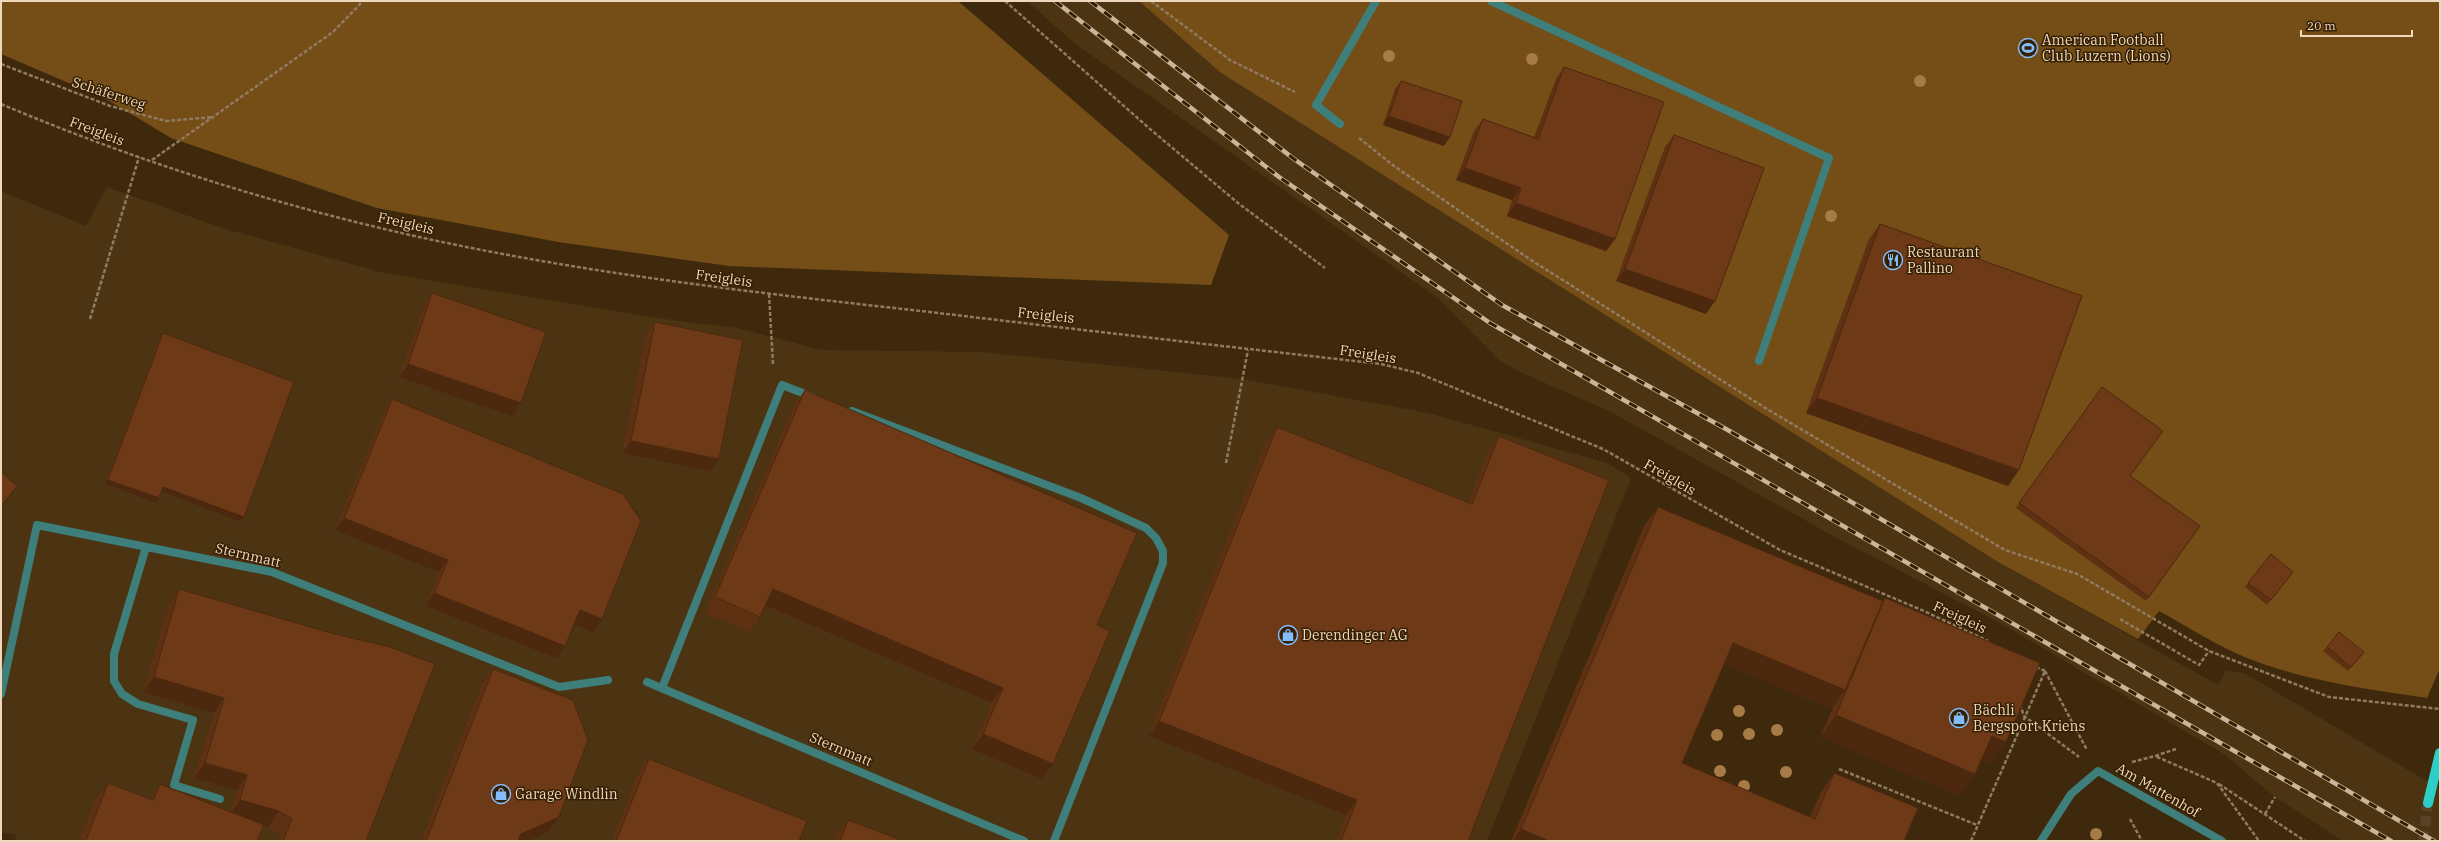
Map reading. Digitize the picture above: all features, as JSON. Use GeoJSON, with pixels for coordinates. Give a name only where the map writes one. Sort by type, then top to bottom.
{"type":"FeatureCollection","features":[{"type":"Feature","properties":{"kind":"main road"},"geometry":{"type":"LineString","coordinates":[[2428,803],[2440,753]]}},
{"type":"Feature","properties":{"kind":"street"},"geometry":{"type":"LineString","coordinates":[[1340,124],[1316,105],[1376,1]]}},
{"type":"Feature","properties":{"kind":"street"},"geometry":{"type":"LineString","coordinates":[[1491,1],[1829,158],[1759,361]]}},
{"type":"Feature","properties":{"kind":"street"},"geometry":{"type":"LineString","coordinates":[[662,688],[782,385],[825,401]]}},
{"type":"Feature","properties":{"kind":"street"},"geometry":{"type":"LineString","coordinates":[[847,409],[1080,498],[1146,528],[1156,538],[1163,551],[1163,563],[1054,841]]}},
{"type":"Feature","properties":{"kind":"street","name":"Sternmatt"},"geometry":{"type":"LineString","coordinates":[[1,694],[37,525],[272,572],[559,687],[608,680]]}},
{"type":"Feature","properties":{"kind":"street"},"geometry":{"type":"LineString","coordinates":[[146,547],[114,654],[114,681],[122,694],[138,704],[193,720],[174,785],[220,799]]}},
{"type":"Feature","properties":{"kind":"street","name":"Sternmatt"},"geometry":{"type":"LineString","coordinates":[[647,682],[1024,841]]}},
{"type":"Feature","properties":{"kind":"street","name":"Am Mattenhof"},"geometry":{"type":"LineString","coordinates":[[2041,841],[2071,794],[2098,771],[2222,841]]}},
{"type":"Feature","properties":{"kind":"path"},"geometry":{"type":"LineString","coordinates":[[152,160],[333,32],[363,1]]}},
{"type":"Feature","properties":{"kind":"path"},"geometry":{"type":"LineString","coordinates":[[1006,1],[1232,198],[1325,268]]}},
{"type":"Feature","properties":{"kind":"path"},"geometry":{"type":"LineString","coordinates":[[1151,1],[1230,60],[1287,86],[1316,105]]}},
{"type":"Feature","properties":{"kind":"path","name":"Schäferweg"},"geometry":{"type":"LineString","coordinates":[[1,64],[110,106],[166,121],[215,116]]}},
{"type":"Feature","properties":{"kind":"path","name":"Freigleis"},"geometry":{"type":"LineString","coordinates":[[1,104],[139,156],[249,193],[419,236],[575,266],[769,294],[1248,350],[1381,364],[1418,373],[1604,449],[1720,518],[1780,550],[1924,611],[1992,643]]}},
{"type":"Feature","properties":{"kind":"path"},"geometry":{"type":"LineString","coordinates":[[1340,124],[1394,166],[1531,260],[1767,409],[2004,550],[2077,574],[2209,651],[2329,698],[2440,709]]}},
{"type":"Feature","properties":{"kind":"path"},"geometry":{"type":"LineString","coordinates":[[90,319],[139,156]]}},
{"type":"Feature","properties":{"kind":"path"},"geometry":{"type":"LineString","coordinates":[[769,294],[773,364],[782,385]]}},
{"type":"Feature","properties":{"kind":"path"},"geometry":{"type":"LineString","coordinates":[[1226,463],[1248,350]]}},
{"type":"Feature","properties":{"kind":"path"},"geometry":{"type":"LineString","coordinates":[[2120,619],[2199,665],[2209,651]]}},
{"type":"Feature","properties":{"kind":"path"},"geometry":{"type":"LineString","coordinates":[[2032,664],[2045,671],[2098,771]]}},
{"type":"Feature","properties":{"kind":"path"},"geometry":{"type":"LineString","coordinates":[[1971,841],[2024,716],[2045,671]]}},
{"type":"Feature","properties":{"kind":"path"},"geometry":{"type":"LineString","coordinates":[[2018,699],[2024,716],[2098,771]]}},
{"type":"Feature","properties":{"kind":"path"},"geometry":{"type":"LineString","coordinates":[[2098,771],[2176,749]]}},
{"type":"Feature","properties":{"kind":"path"},"geometry":{"type":"LineString","coordinates":[[2155,756],[2217,783],[2305,841]]}},
{"type":"Feature","properties":{"kind":"path"},"geometry":{"type":"LineString","coordinates":[[1839,769],[1977,825]]}},
{"type":"Feature","properties":{"kind":"path"},"geometry":{"type":"LineString","coordinates":[[2217,783],[2259,841]]}},
{"type":"Feature","properties":{"kind":"path"},"geometry":{"type":"LineString","coordinates":[[2265,814],[2275,797]]}},
{"type":"Feature","properties":{"kind":"shaded area"},"geometry":{"type":"Polygon","coordinates":[[[1,1],[958,1],[1229,235],[1211,285],[729,266],[558,242],[377,208],[171,138],[106,99],[1,54],[1,1]]]}},
{"type":"Feature","properties":{"kind":"shaded area"},"geometry":{"type":"Polygon","coordinates":[[[1027,1],[1139,1],[1221,73],[1998,562],[2218,685],[2226,671],[2244,673],[2440,789],[2440,841],[2343,841],[2275,797],[2224,754],[1998,622],[1837,538],[1609,411],[1518,371],[1498,359],[1438,298],[1074,43],[1027,1]]]}},
{"type":"Feature","properties":{"kind":"shaded area"},"geometry":{"type":"Polygon","coordinates":[[[1139,1],[2440,1],[2440,668],[2427,698],[2336,683],[2291,673],[2269,666],[2247,658],[2202,636],[2159,611],[2138,639],[1998,562],[1221,73],[1139,1]]]}},
{"type":"Feature","properties":{"kind":"shaded area"},"geometry":{"type":"Polygon","coordinates":[[[107,187],[222,228],[384,273],[671,320],[737,328],[821,350],[982,352],[1242,379],[1428,413],[1607,463],[1631,478],[1487,841],[15,841],[17,835],[1,832],[1,191],[86,226],[107,187]]]}},
{"type":"Feature","properties":{"kind":"building"},"geometry":{"type":"Polygon","coordinates":[[[1564,67],[1664,102],[1615,239],[1516,203],[1521,188],[1465,168],[1483,119],[1538,139],[1564,67]]]}},
{"type":"Feature","properties":{"kind":"building"},"geometry":{"type":"Polygon","coordinates":[[[1401,81],[1462,101],[1450,137],[1389,116],[1401,81]]]}},
{"type":"Feature","properties":{"kind":"building"},"geometry":{"type":"Polygon","coordinates":[[[1674,135],[1764,168],[1715,301],[1625,269],[1674,135]]]}},
{"type":"Feature","properties":{"kind":"building"},"geometry":{"type":"Polygon","coordinates":[[[1880,224],[2082,296],[2019,470],[1817,398],[1880,224]]]}},
{"type":"Feature","properties":{"kind":"building"},"geometry":{"type":"Polygon","coordinates":[[[432,293],[546,332],[521,403],[408,364],[432,293]]]}},
{"type":"Feature","properties":{"kind":"building"},"geometry":{"type":"Polygon","coordinates":[[[655,322],[743,340],[719,459],[631,441],[655,322]]]}},
{"type":"Feature","properties":{"kind":"building"},"geometry":{"type":"Polygon","coordinates":[[[163,333],[294,382],[244,517],[163,487],[159,498],[108,480],[163,333]]]}},
{"type":"Feature","properties":{"kind":"building"},"geometry":{"type":"Polygon","coordinates":[[[2102,387],[2163,431],[2130,476],[2200,526],[2149,597],[2019,503],[2102,387]]]}},
{"type":"Feature","properties":{"kind":"building"},"geometry":{"type":"Polygon","coordinates":[[[805,390],[1137,533],[1097,625],[1110,631],[1053,764],[983,734],[1003,688],[773,589],[760,617],[715,597],[805,390]]]}},
{"type":"Feature","properties":{"kind":"building"},"geometry":{"type":"Polygon","coordinates":[[[392,399],[623,494],[641,521],[602,619],[580,610],[565,646],[434,593],[448,560],[344,518],[392,399]]]}},
{"type":"Feature","properties":{"kind":"building"},"geometry":{"type":"Polygon","coordinates":[[[1277,427],[1472,504],[1499,436],[1609,480],[1468,841],[1341,841],[1357,800],[1159,721],[1277,427]]]}},
{"type":"Feature","properties":{"kind":"building"},"geometry":{"type":"Polygon","coordinates":[[[1,472],[17,486],[1,506],[1,472]]]}},
{"type":"Feature","properties":{"kind":"building"},"geometry":{"type":"Polygon","coordinates":[[[1658,507],[1883,601],[1845,690],[1733,643],[1682,763],[1815,819],[1834,773],[1918,808],[1904,841],[1549,841],[1521,829],[1658,507]]]}},
{"type":"Feature","properties":{"kind":"building"},"geometry":{"type":"Polygon","coordinates":[[[2271,554],[2293,572],[2271,600],[2248,583],[2271,554]]]}},
{"type":"Feature","properties":{"kind":"building"},"geometry":{"type":"Polygon","coordinates":[[[179,589],[331,633],[390,647],[435,664],[366,841],[283,841],[292,819],[279,811],[240,800],[247,775],[205,763],[224,698],[154,677],[179,589]]]}},
{"type":"Feature","properties":{"kind":"building"},"geometry":{"type":"Polygon","coordinates":[[[1885,598],[2040,663],[2006,742],[1992,736],[1975,774],[1836,715],[1885,598]]]}},
{"type":"Feature","properties":{"kind":"building"},"geometry":{"type":"Polygon","coordinates":[[[2339,632],[2364,652],[2351,667],[2327,647],[2339,632]]]}},
{"type":"Feature","properties":{"kind":"building","name":"Garage Windlin"},"geometry":{"type":"Polygon","coordinates":[[[493,669],[573,700],[588,740],[559,817],[521,834],[518,841],[426,841],[493,669]]]}},
{"type":"Feature","properties":{"kind":"building"},"geometry":{"type":"Polygon","coordinates":[[[649,759],[807,821],[799,841],[616,841],[649,759]]]}},
{"type":"Feature","properties":{"kind":"building"},"geometry":{"type":"Polygon","coordinates":[[[108,783],[153,800],[160,784],[264,825],[257,841],[86,841],[108,783]]]}},
{"type":"Feature","properties":{"kind":"building"},"geometry":{"type":"Polygon","coordinates":[[[848,820],[904,841],[840,841],[848,820]]]}},
{"type":"Feature","properties":{"kind":"tunnel"},"geometry":{"type":"LineString","coordinates":[[2423,841],[2428,803]]}},
{"type":"Feature","properties":{"kind":"railway"},"geometry":{"type":"LineString","coordinates":[[1055,1],[1279,177],[1490,323],[2391,841]]}},
{"type":"Feature","properties":{"kind":"railway"},"geometry":{"type":"LineString","coordinates":[[1090,1],[1294,159],[1502,305],[1726,429],[2434,841]]}},
{"type":"Feature","properties":{"kind":"place","name":"American Football Club Luzern (Lions)"},"geometry":{"type":"Point","coordinates":[2028,48]}},
{"type":"Feature","properties":{"kind":"place","name":"Restaurant Pallino"},"geometry":{"type":"Point","coordinates":[1893,260]}},
{"type":"Feature","properties":{"kind":"place","name":"Derendinger AG"},"geometry":{"type":"Point","coordinates":[1288,635]}},
{"type":"Feature","properties":{"kind":"place","name":"Bächli Bergsport Kriens"},"geometry":{"type":"Point","coordinates":[1959,718]}},
{"type":"Feature","properties":{"kind":"place","name":"Garage Windlin"},"geometry":{"type":"Point","coordinates":[501,794]}}]}
